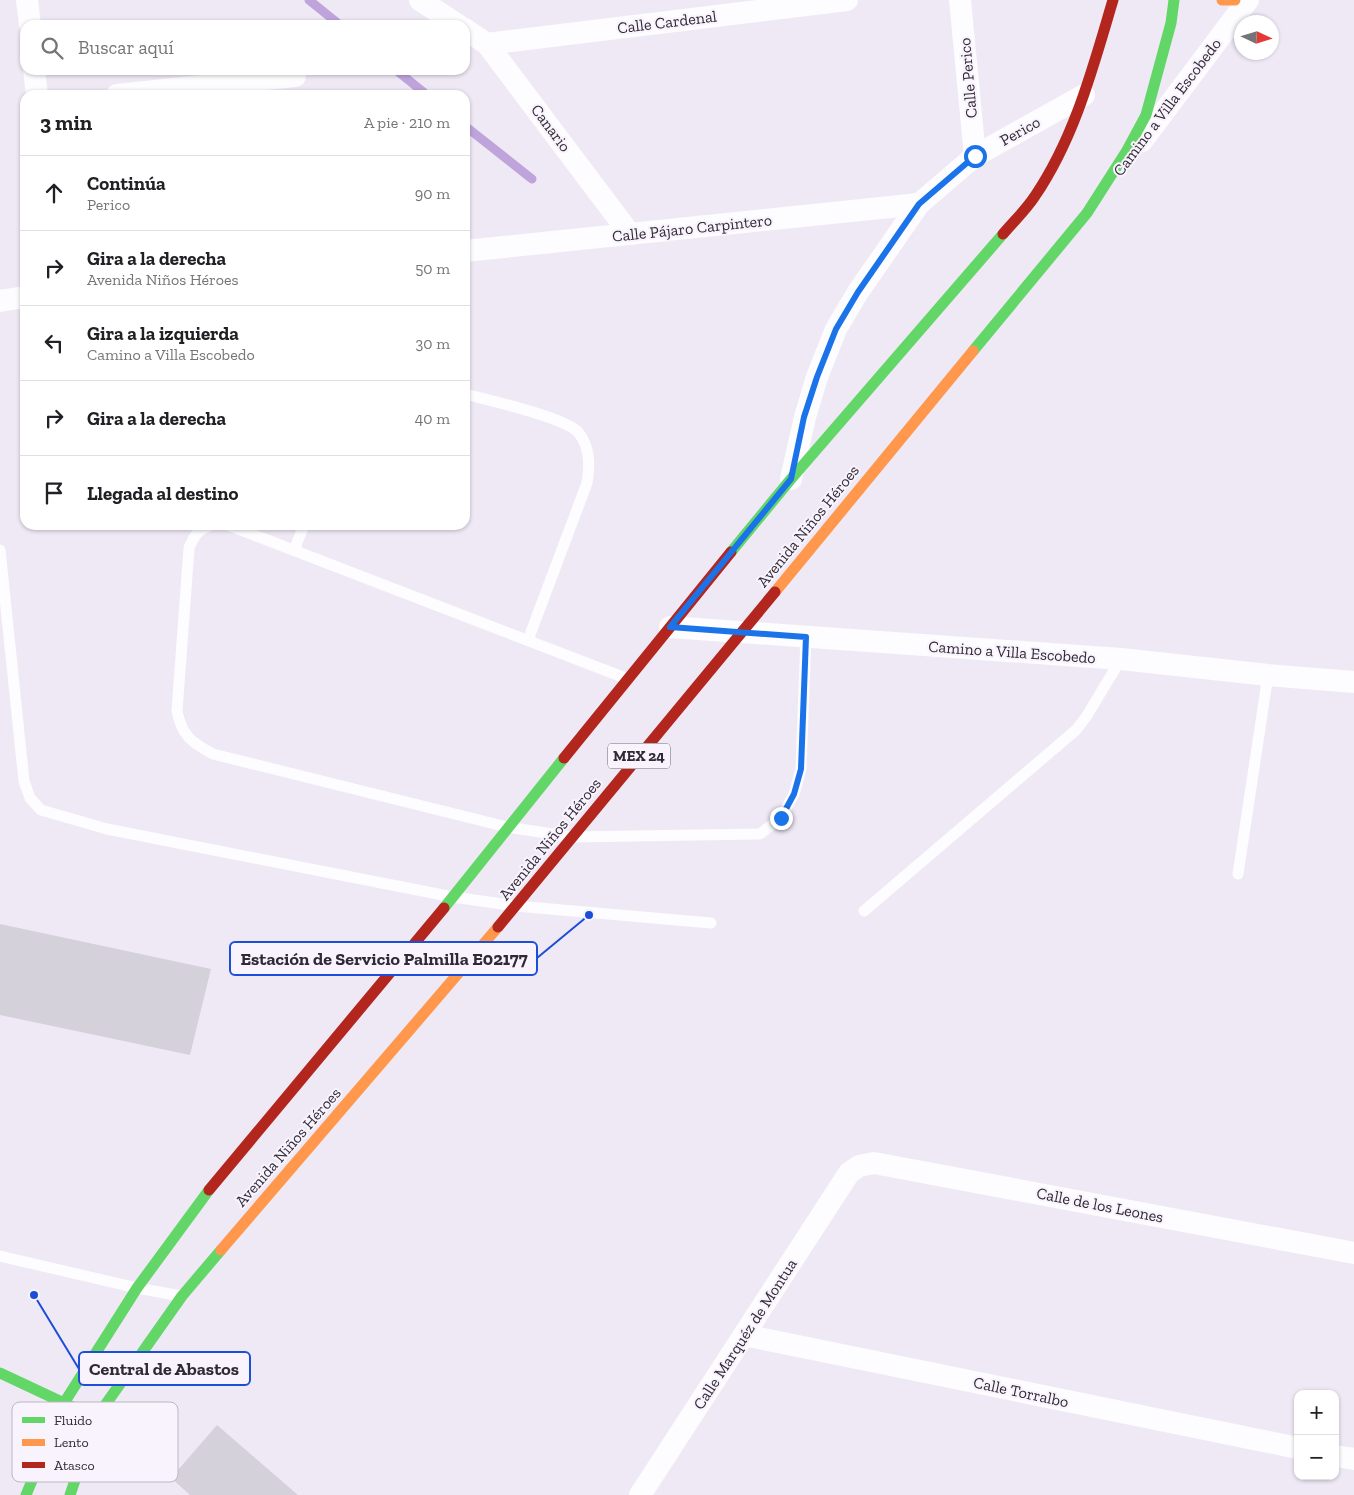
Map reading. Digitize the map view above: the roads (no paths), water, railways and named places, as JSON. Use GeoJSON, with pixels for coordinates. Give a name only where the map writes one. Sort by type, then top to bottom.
{"type":"FeatureCollection","features":[{"type":"Feature","properties":{"kind":"main road","name":"Avenida Niños Héroes"},"geometry":{"type":"LineString","coordinates":[[65,1402],[137,1288],[209,1190],[453,897],[506,827],[791,479],[1035,197],[1065,142],[1084,95],[1113,0]]}},
{"type":"Feature","properties":{"kind":"main road","name":"Avenida Niños Héroes"},"geometry":{"type":"LineString","coordinates":[[107,1402],[182,1296],[516,906],[1087,213],[1126,152],[1146,115],[1171,23],[1174,0]]}},
{"type":"Feature","properties":{"kind":"main road"},"geometry":{"type":"LineString","coordinates":[[1222,0],[1235,0]]}},
{"type":"Feature","properties":{"kind":"main road"},"geometry":{"type":"LineString","coordinates":[[0,1373],[62,1402]]}},
{"type":"Feature","properties":{"kind":"main road","name":"Avenida Niños Héroes"},"geometry":{"type":"LineString","coordinates":[[26,1495],[31,1482]]}},
{"type":"Feature","properties":{"kind":"main road","name":"Avenida Niños Héroes"},"geometry":{"type":"LineString","coordinates":[[70,1495],[74,1482]]}},
{"type":"Feature","properties":{"kind":"street"},"geometry":{"type":"LineString","coordinates":[[27,0],[29,20]]}},
{"type":"Feature","properties":{"kind":"street"},"geometry":{"type":"LineString","coordinates":[[420,0],[450,20]]}},
{"type":"Feature","properties":{"kind":"street","name":"Calle Cardenal"},"geometry":{"type":"LineString","coordinates":[[487,44],[847,0]]}},
{"type":"Feature","properties":{"kind":"street","name":"Calle Perico"},"geometry":{"type":"LineString","coordinates":[[960,0],[975,156]]}},
{"type":"Feature","properties":{"kind":"street","name":"Camino a Villa Escobedo"},"geometry":{"type":"LineString","coordinates":[[1087,213],[1248,0]]}},
{"type":"Feature","properties":{"kind":"street","name":"Canario"},"geometry":{"type":"LineString","coordinates":[[470,32],[487,44],[630,234]]}},
{"type":"Feature","properties":{"kind":"street"},"geometry":{"type":"LineString","coordinates":[[35,75],[36,90]]}},
{"type":"Feature","properties":{"kind":"street"},"geometry":{"type":"LineString","coordinates":[[164,90],[295,76]]}},
{"type":"Feature","properties":{"kind":"street","name":"Perico"},"geometry":{"type":"LineString","coordinates":[[791,479],[804,417],[836,329],[858,292],[919,204],[975,156],[1084,95]]}},
{"type":"Feature","properties":{"kind":"street","name":"Calle Pájaro Carpintero"},"geometry":{"type":"LineString","coordinates":[[470,250],[919,204]]}},
{"type":"Feature","properties":{"kind":"street"},"geometry":{"type":"LineString","coordinates":[[0,301],[20,297]]}},
{"type":"Feature","properties":{"kind":"street","name":"Camino a Villa Escobedo"},"geometry":{"type":"LineString","coordinates":[[670,627],[1121,659],[1354,682]]}},
{"type":"Feature","properties":{"kind":"street","name":"Calle de los Leones"},"geometry":{"type":"LineString","coordinates":[[849,1173],[859,1166],[874,1163],[1354,1253]]}},
{"type":"Feature","properties":{"kind":"street","name":"Calle Marquéz de Montua"},"geometry":{"type":"LineString","coordinates":[[640,1495],[849,1173]]}},
{"type":"Feature","properties":{"kind":"street","name":"Calle Torralbo"},"geometry":{"type":"LineString","coordinates":[[744,1335],[1294,1447]]}},
{"type":"Feature","properties":{"kind":"street"},"geometry":{"type":"LineString","coordinates":[[1339,1457],[1354,1460]]}},
{"type":"Feature","properties":{"kind":"lane"},"geometry":{"type":"LineString","coordinates":[[470,395],[560,420],[577,431],[584,442],[588,455],[590,466],[587,483],[528,640]]}},
{"type":"Feature","properties":{"kind":"lane"},"geometry":{"type":"LineString","coordinates":[[200,530],[195,534],[189,548],[177,711],[180,726],[187,737],[213,754],[506,827],[572,837],[760,834],[781,818],[794,794],[801,769],[806,637]]}},
{"type":"Feature","properties":{"kind":"lane"},"geometry":{"type":"LineString","coordinates":[[241,530],[628,679]]}},
{"type":"Feature","properties":{"kind":"lane"},"geometry":{"type":"LineString","coordinates":[[294,550],[302,530]]}},
{"type":"Feature","properties":{"kind":"lane"},"geometry":{"type":"LineString","coordinates":[[0,550],[24,781],[30,798],[41,810],[107,829],[453,897],[516,906],[711,923]]}},
{"type":"Feature","properties":{"kind":"lane"},"geometry":{"type":"LineString","coordinates":[[864,912],[1076,730],[1121,659]]}},
{"type":"Feature","properties":{"kind":"lane"},"geometry":{"type":"LineString","coordinates":[[1238,874],[1268,675]]}},
{"type":"Feature","properties":{"kind":"lane"},"geometry":{"type":"LineString","coordinates":[[0,1256],[137,1288],[182,1296]]}},
{"type":"Feature","properties":{"kind":"waterway"},"geometry":{"type":"LineString","coordinates":[[309,0],[334,20]]}},
{"type":"Feature","properties":{"kind":"waterway"},"geometry":{"type":"LineString","coordinates":[[402,75],[421,90]]}},
{"type":"Feature","properties":{"kind":"waterway"},"geometry":{"type":"LineString","coordinates":[[470,130],[532,179]]}},
{"type":"Feature","properties":{"kind":"place","name":"Estación de Servicio Palmilla E02177"},"geometry":{"type":"Point","coordinates":[589,915]}},
{"type":"Feature","properties":{"kind":"place","name":"Central de Abastos"},"geometry":{"type":"Point","coordinates":[34,1295]}}]}
